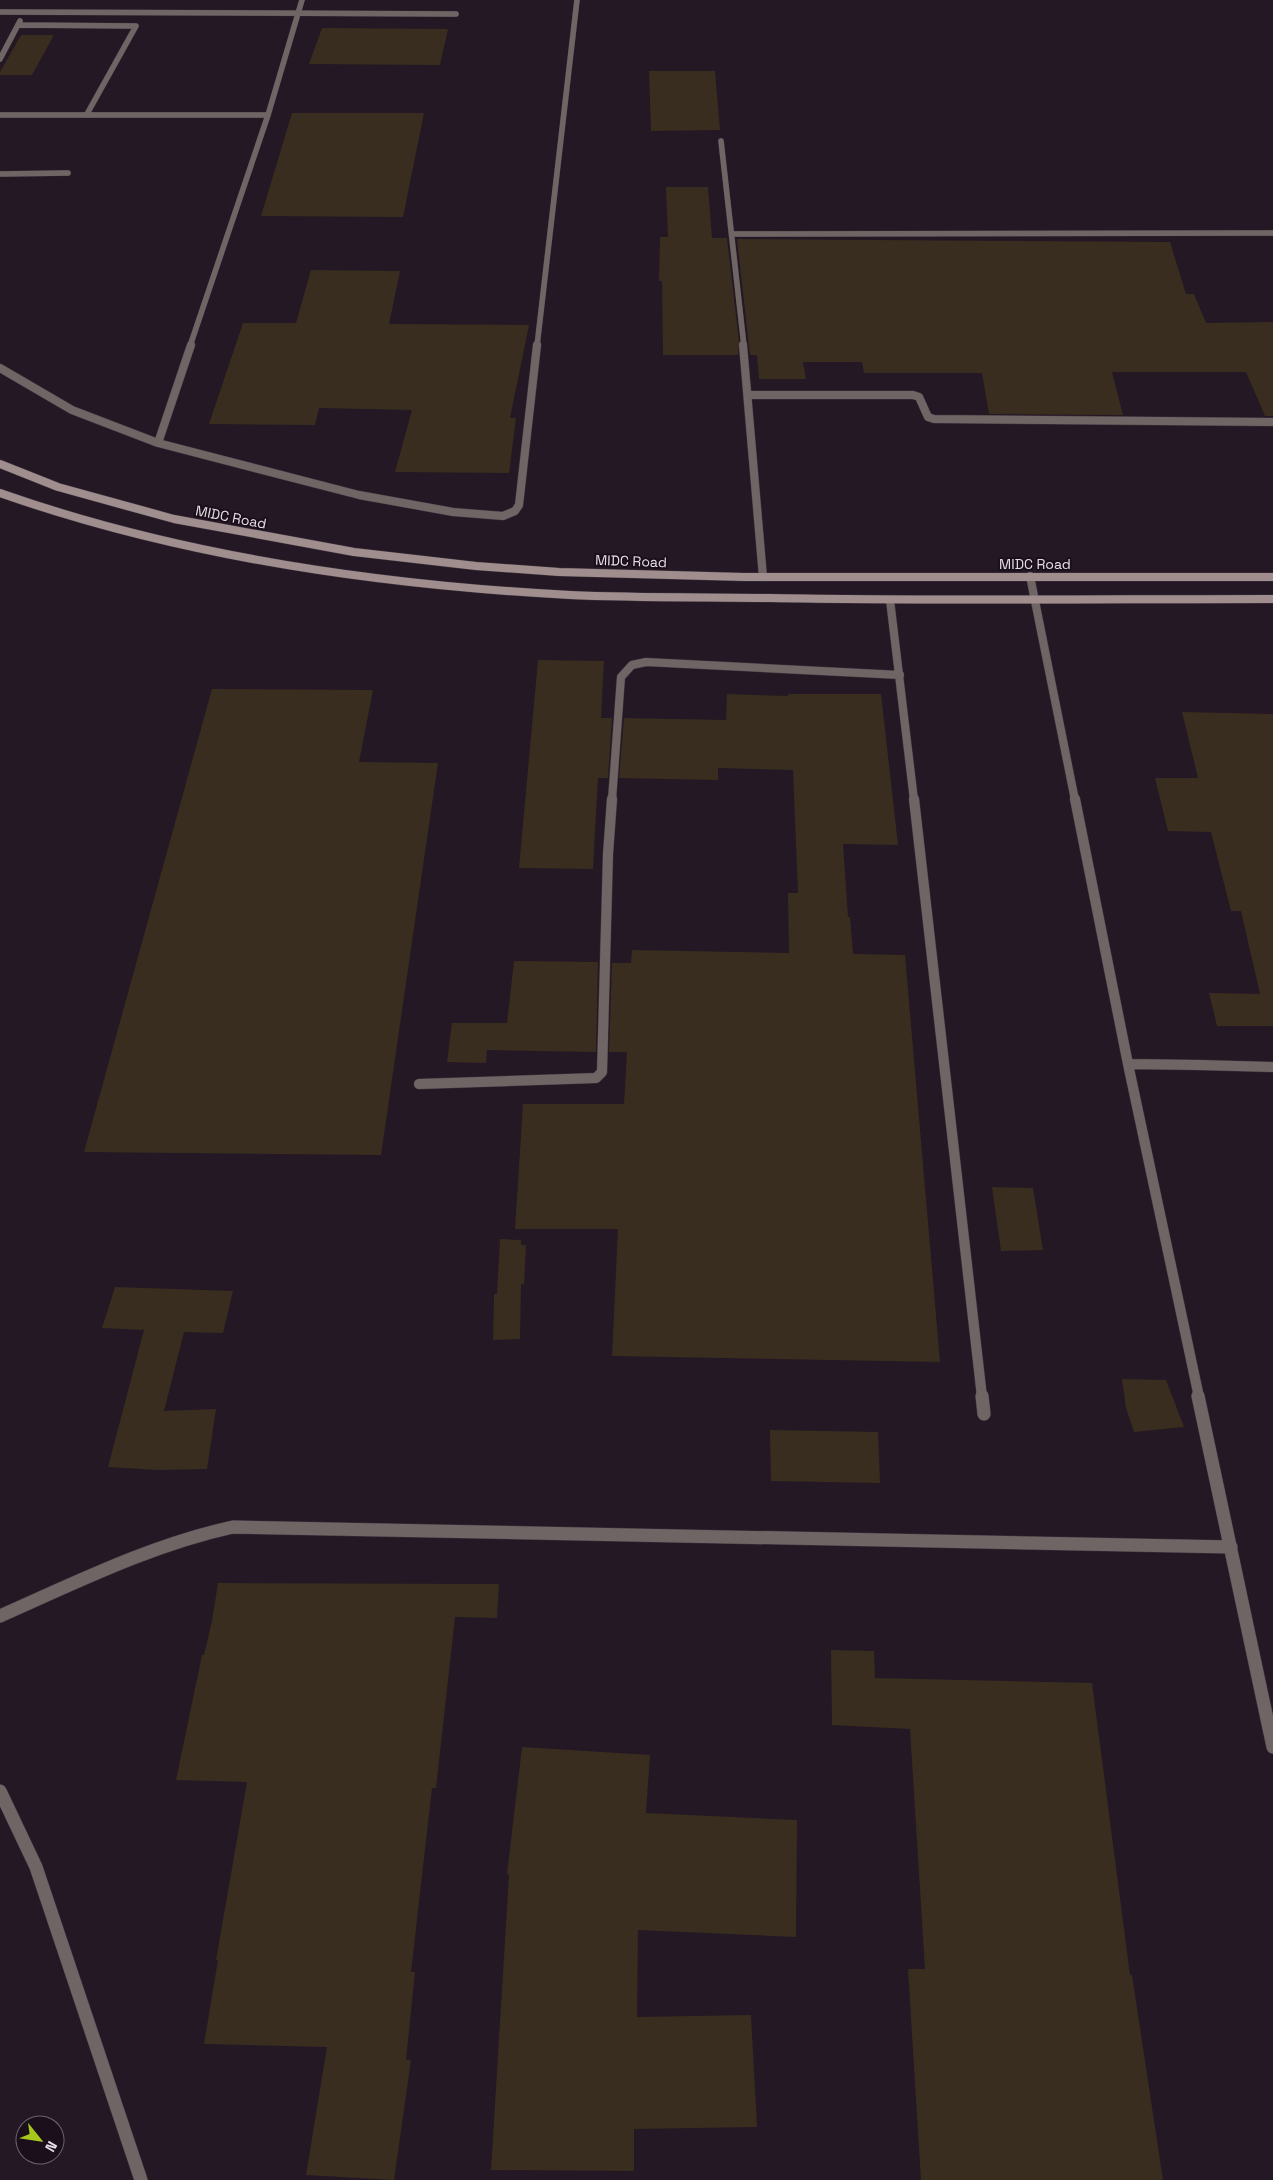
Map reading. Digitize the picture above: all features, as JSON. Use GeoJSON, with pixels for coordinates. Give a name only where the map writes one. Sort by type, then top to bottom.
{"type":"FeatureCollection","features":[{"type":"Feature","properties":{"kind":"main road","name":"MIDC Road"},"geometry":{"type":"LineString","coordinates":[[0,464],[58,487],[174,519],[354,552],[476,566],[559,572],[763,577],[1030,576],[1273,578]]}},
{"type":"Feature","properties":{"kind":"main road"},"geometry":{"type":"LineString","coordinates":[[0,493],[31,504],[151,538],[230,554],[378,578],[466,588],[554,594],[890,600],[1273,599]]}},
{"type":"Feature","properties":{"kind":"street"},"geometry":{"type":"LineString","coordinates":[[158,443],[268,115],[302,0]]}},
{"type":"Feature","properties":{"kind":"street"},"geometry":{"type":"LineString","coordinates":[[0,368],[72,410],[158,443],[359,495],[453,512],[503,516],[514,511],[519,505],[577,0]]}},
{"type":"Feature","properties":{"kind":"street"},"geometry":{"type":"LineString","coordinates":[[0,59],[25,11]]}},
{"type":"Feature","properties":{"kind":"street"},"geometry":{"type":"LineString","coordinates":[[0,12],[456,14]]}},
{"type":"Feature","properties":{"kind":"street"},"geometry":{"type":"LineString","coordinates":[[18,25],[136,26],[87,114]]}},
{"type":"Feature","properties":{"kind":"street"},"geometry":{"type":"LineString","coordinates":[[0,115],[268,115]]}},
{"type":"Feature","properties":{"kind":"street"},"geometry":{"type":"LineString","coordinates":[[722,141],[749,395],[763,577]]}},
{"type":"Feature","properties":{"kind":"street"},"geometry":{"type":"LineString","coordinates":[[0,174],[68,173]]}},
{"type":"Feature","properties":{"kind":"street"},"geometry":{"type":"LineString","coordinates":[[732,234],[1273,233]]}},
{"type":"Feature","properties":{"kind":"street"},"geometry":{"type":"LineString","coordinates":[[749,395],[913,395],[919,397],[928,417],[934,419],[1273,422]]}},
{"type":"Feature","properties":{"kind":"street"},"geometry":{"type":"LineString","coordinates":[[1030,576],[1128,1064],[1273,1748]]}},
{"type":"Feature","properties":{"kind":"street"},"geometry":{"type":"LineString","coordinates":[[890,600],[984,1414]]}},
{"type":"Feature","properties":{"kind":"street"},"geometry":{"type":"LineString","coordinates":[[419,1084],[596,1078],[602,1072],[610,825],[621,677],[632,665],[646,662],[900,675]]}},
{"type":"Feature","properties":{"kind":"street"},"geometry":{"type":"LineString","coordinates":[[1128,1064],[1273,1067]]}},
{"type":"Feature","properties":{"kind":"street"},"geometry":{"type":"LineString","coordinates":[[0,1616],[157,1547],[198,1533],[233,1527],[1231,1547]]}},
{"type":"Feature","properties":{"kind":"street"},"geometry":{"type":"LineString","coordinates":[[0,1791],[36,1866],[140,2180]]}},
{"type":"Feature","properties":{"kind":"building"},"geometry":{"type":"Polygon","coordinates":[[[322,28],[448,29],[440,65],[309,64],[322,28]]]}},
{"type":"Feature","properties":{"kind":"building"},"geometry":{"type":"Polygon","coordinates":[[[21,35],[54,35],[32,75],[0,75],[0,72],[21,35]]]}},
{"type":"Feature","properties":{"kind":"building"},"geometry":{"type":"Polygon","coordinates":[[[649,71],[715,71],[720,130],[651,131],[649,71]]]}},
{"type":"Feature","properties":{"kind":"building"},"geometry":{"type":"Polygon","coordinates":[[[292,113],[424,113],[403,217],[261,216],[292,113]]]}},
{"type":"Feature","properties":{"kind":"building"},"geometry":{"type":"Polygon","coordinates":[[[666,187],[708,187],[712,238],[727,238],[739,341],[738,355],[663,355],[662,281],[659,281],[660,237],[668,237],[666,187]]]}},
{"type":"Feature","properties":{"kind":"building"},"geometry":{"type":"Polygon","coordinates":[[[737,239],[1170,242],[1186,294],[1194,294],[1206,323],[1273,322],[1273,416],[1265,416],[1246,372],[1112,372],[1123,415],[989,414],[982,373],[864,373],[862,362],[803,362],[806,379],[759,379],[757,355],[750,355],[737,239]]]}},
{"type":"Feature","properties":{"kind":"building"},"geometry":{"type":"Polygon","coordinates":[[[311,270],[400,271],[389,324],[529,325],[510,418],[516,418],[509,473],[395,472],[412,410],[319,408],[315,425],[209,424],[243,323],[296,323],[311,270]]]}},
{"type":"Feature","properties":{"kind":"building"},"geometry":{"type":"Polygon","coordinates":[[[538,660],[604,661],[601,718],[612,718],[608,778],[598,778],[593,869],[519,868],[538,660]]]}},
{"type":"Feature","properties":{"kind":"building"},"geometry":{"type":"Polygon","coordinates":[[[212,689],[373,690],[359,762],[438,763],[381,1155],[84,1152],[212,689]]]}},
{"type":"Feature","properties":{"kind":"building"},"geometry":{"type":"Polygon","coordinates":[[[727,694],[788,696],[788,694],[881,694],[898,845],[843,844],[848,917],[850,917],[853,954],[905,955],[940,1362],[612,1356],[618,1229],[515,1229],[523,1104],[624,1104],[627,1052],[609,1052],[612,963],[631,963],[632,950],[789,953],[788,893],[798,893],[793,770],[718,768],[718,780],[619,778],[624,718],[726,720],[727,694]]]}},
{"type":"Feature","properties":{"kind":"building"},"geometry":{"type":"Polygon","coordinates":[[[1182,712],[1273,714],[1273,1026],[1217,1026],[1209,993],[1260,994],[1241,911],[1231,911],[1211,832],[1168,831],[1155,778],[1198,778],[1182,712]]]}},
{"type":"Feature","properties":{"kind":"building"},"geometry":{"type":"Polygon","coordinates":[[[514,961],[598,962],[596,1052],[487,1050],[486,1063],[447,1062],[452,1023],[507,1023],[514,961]]]}},
{"type":"Feature","properties":{"kind":"building"},"geometry":{"type":"Polygon","coordinates":[[[992,1187],[1033,1188],[1043,1250],[1001,1251],[992,1187]]]}},
{"type":"Feature","properties":{"kind":"building"},"geometry":{"type":"Polygon","coordinates":[[[500,1239],[521,1240],[521,1245],[526,1245],[524,1284],[521,1284],[520,1339],[493,1340],[494,1294],[497,1294],[500,1239]]]}},
{"type":"Feature","properties":{"kind":"building"},"geometry":{"type":"Polygon","coordinates":[[[115,1287],[233,1291],[223,1333],[184,1332],[164,1411],[216,1409],[207,1469],[159,1470],[108,1467],[144,1330],[102,1328],[115,1287]]]}},
{"type":"Feature","properties":{"kind":"building"},"geometry":{"type":"Polygon","coordinates":[[[1122,1379],[1166,1380],[1184,1427],[1134,1432],[1126,1408],[1122,1379]]]}},
{"type":"Feature","properties":{"kind":"building"},"geometry":{"type":"Polygon","coordinates":[[[770,1430],[878,1432],[880,1483],[771,1481],[770,1430]]]}},
{"type":"Feature","properties":{"kind":"building"},"geometry":{"type":"Polygon","coordinates":[[[218,1583],[499,1584],[497,1618],[455,1617],[436,1788],[432,1788],[411,1972],[415,1972],[406,2060],[411,2060],[394,2180],[306,2175],[327,2047],[204,2044],[218,1960],[216,1960],[247,1782],[176,1780],[202,1655],[204,1655],[212,1621],[218,1583]]]}},
{"type":"Feature","properties":{"kind":"building"},"geometry":{"type":"Polygon","coordinates":[[[831,1650],[874,1651],[875,1678],[1092,1683],[1130,1975],[1132,1975],[1163,2180],[921,2180],[908,1969],[925,1969],[910,1729],[832,1725],[831,1650]]]}},
{"type":"Feature","properties":{"kind":"building"},"geometry":{"type":"Polygon","coordinates":[[[522,1747],[650,1755],[646,1813],[797,1820],[796,1937],[638,1930],[637,2017],[751,2015],[757,2127],[634,2129],[634,2171],[491,2170],[509,1875],[507,1874],[522,1747]]]}}]}
